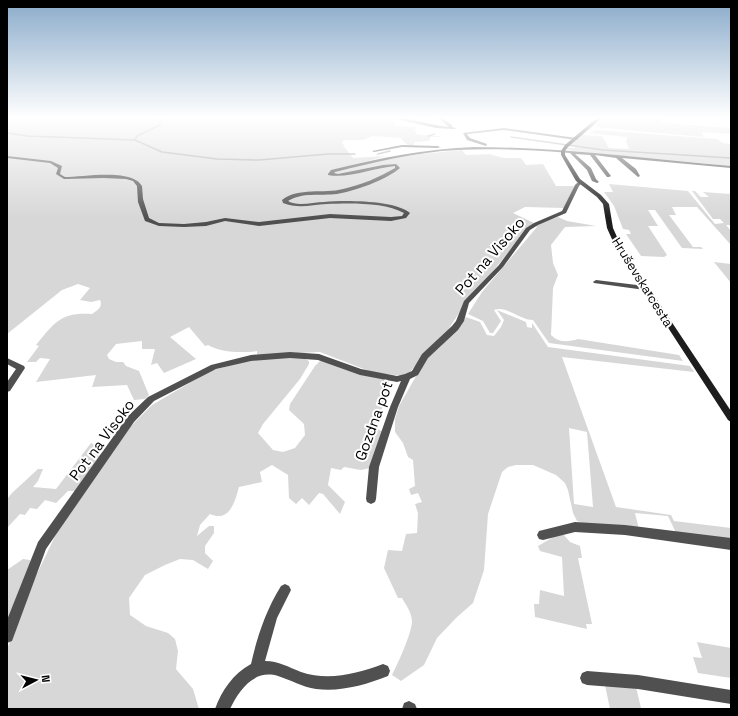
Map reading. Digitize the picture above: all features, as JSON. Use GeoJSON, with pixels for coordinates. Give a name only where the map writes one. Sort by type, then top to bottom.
{"type":"FeatureCollection","features":[{"type":"Feature","properties":{"kind":"street"},"geometry":{"type":"LineString","coordinates":[[7,157],[51,162],[60,166],[58,174],[64,178],[117,177],[133,179],[138,182],[141,187],[140,196],[145,217],[150,222],[159,224],[191,224],[227,220],[249,224],[259,224],[330,216],[391,219],[404,217],[407,213],[404,210],[393,207],[341,203],[295,205],[285,202],[285,200],[292,196],[351,189],[398,168],[396,165],[388,165],[338,175],[330,173],[391,156],[448,150]]}},
{"type":"Feature","properties":{"kind":"street"},"geometry":{"type":"LineString","coordinates":[[534,150],[591,153],[686,164],[731,167]]}},
{"type":"Feature","properties":{"kind":"street","name":"Hruševska cesta"},"geometry":{"type":"LineString","coordinates":[[563,151],[565,158],[581,182],[599,196],[606,204],[611,231],[645,288],[731,418]]}},
{"type":"Feature","properties":{"kind":"street"},"geometry":{"type":"LineString","coordinates":[[571,152],[589,169],[594,180],[598,182]]}},
{"type":"Feature","properties":{"kind":"street"},"geometry":{"type":"LineString","coordinates":[[591,153],[609,176]]}},
{"type":"Feature","properties":{"kind":"street"},"geometry":{"type":"LineString","coordinates":[[616,156],[634,170],[638,176]]}},
{"type":"Feature","properties":{"kind":"street","name":"Pot na Visoko"},"geometry":{"type":"LineString","coordinates":[[7,636],[42,546],[131,419],[151,399],[214,367],[251,358],[290,355],[319,357],[334,361],[360,372],[397,379],[407,377],[415,373],[425,356],[455,328],[460,321],[466,302],[502,266],[528,229],[564,212],[577,184],[581,182]]}},
{"type":"Feature","properties":{"kind":"street"},"geometry":{"type":"LineString","coordinates":[[596,282],[645,288]]}},
{"type":"Feature","properties":{"kind":"street"},"geometry":{"type":"LineString","coordinates":[[7,361],[21,368],[7,389]]}},
{"type":"Feature","properties":{"kind":"street","name":"Gozdna pot"},"geometry":{"type":"LineString","coordinates":[[371,499],[374,467],[394,408],[407,377]]}},
{"type":"Feature","properties":{"kind":"street"},"geometry":{"type":"LineString","coordinates":[[543,535],[575,527],[625,530],[731,544]]}},
{"type":"Feature","properties":{"kind":"street"},"geometry":{"type":"LineString","coordinates":[[257,668],[266,628],[274,606],[285,590]]}},
{"type":"Feature","properties":{"kind":"street"},"geometry":{"type":"LineString","coordinates":[[222,709],[229,693],[242,676],[257,668],[275,668],[304,680],[330,683],[359,681],[383,671]]}},
{"type":"Feature","properties":{"kind":"street"},"geometry":{"type":"LineString","coordinates":[[587,678],[638,682],[731,697]]}},
{"type":"Feature","properties":{"kind":"shaded area"},"geometry":{"type":"Polygon","coordinates":[[[7,150],[347,150],[353,158],[386,156],[358,164],[389,157],[462,150],[466,155],[489,154],[504,158],[521,158],[526,165],[543,164],[556,186],[574,186],[565,208],[525,207],[513,213],[534,223],[525,229],[516,243],[461,310],[448,330],[406,376],[374,373],[320,352],[257,355],[257,351],[238,352],[219,350],[208,345],[205,346],[189,327],[170,337],[196,359],[164,373],[157,363],[151,365],[155,349],[142,349],[142,341],[116,344],[107,355],[109,359],[116,362],[123,362],[126,366],[139,371],[149,395],[145,399],[134,400],[127,385],[92,387],[96,375],[36,382],[50,359],[40,358],[36,362],[27,362],[39,346],[36,345],[48,330],[66,317],[81,314],[92,314],[101,305],[100,300],[91,302],[80,300],[90,288],[78,284],[62,290],[7,334],[7,150]]]}},
{"type":"Feature","properties":{"kind":"shaded area"},"geometry":{"type":"Polygon","coordinates":[[[571,150],[731,150],[731,166],[571,150]]]}},
{"type":"Feature","properties":{"kind":"shaded area"},"geometry":{"type":"Polygon","coordinates":[[[609,184],[688,191],[715,224],[724,223],[720,219],[713,219],[692,191],[695,191],[701,197],[709,197],[703,192],[731,194],[731,225],[726,225],[731,231],[731,245],[697,207],[672,207],[676,215],[669,215],[693,247],[701,247],[703,249],[682,248],[655,210],[648,210],[658,226],[648,226],[667,255],[664,257],[641,256],[626,234],[631,234],[629,230],[623,229],[614,206],[604,192],[613,192],[609,184]]]}},
{"type":"Feature","properties":{"kind":"shaded area"},"geometry":{"type":"Polygon","coordinates":[[[558,217],[567,221],[596,226],[565,227],[551,245],[553,263],[558,275],[553,288],[551,335],[560,341],[571,341],[578,339],[679,355],[683,361],[549,343],[533,320],[523,318],[503,309],[494,310],[501,321],[493,333],[490,333],[483,321],[468,314],[482,292],[537,227],[535,225],[558,217]]]}},
{"type":"Feature","properties":{"kind":"shaded area"},"geometry":{"type":"Polygon","coordinates":[[[714,262],[731,264],[731,283],[714,262]]]}},
{"type":"Feature","properties":{"kind":"shaded area"},"geometry":{"type":"Polygon","coordinates":[[[497,310],[526,322],[527,327],[532,328],[532,323],[548,347],[690,366],[694,372],[562,357],[616,507],[671,515],[674,521],[731,528],[731,542],[677,535],[668,516],[635,513],[639,529],[583,523],[577,521],[573,513],[565,483],[556,475],[533,465],[516,465],[508,467],[502,472],[488,514],[484,570],[473,603],[437,638],[424,665],[401,681],[392,675],[407,641],[412,619],[402,598],[398,598],[384,568],[388,550],[402,551],[406,534],[417,533],[418,513],[415,504],[422,502],[418,493],[411,495],[409,489],[415,486],[413,460],[408,457],[403,443],[395,432],[395,419],[399,406],[427,357],[458,329],[466,317],[480,322],[487,335],[494,336],[504,320],[497,310]],[[569,428],[574,504],[593,507],[587,432],[569,428]]]}},
{"type":"Feature","properties":{"kind":"shaded area"},"geometry":{"type":"Polygon","coordinates":[[[289,357],[303,358],[309,361],[309,364],[300,379],[263,424],[258,433],[273,450],[283,452],[295,448],[305,435],[304,424],[289,410],[290,404],[315,366],[320,361],[326,361],[389,380],[389,389],[375,428],[384,432],[370,468],[361,470],[344,467],[341,470],[331,468],[328,485],[345,502],[340,514],[323,494],[319,493],[309,505],[302,498],[296,504],[289,498],[288,475],[272,465],[260,472],[262,482],[239,487],[236,498],[227,513],[222,516],[210,514],[200,525],[197,536],[209,526],[214,526],[214,533],[205,546],[205,553],[213,561],[208,569],[193,560],[180,559],[145,575],[129,598],[130,615],[146,626],[168,633],[175,639],[178,651],[176,669],[193,689],[199,709],[7,709],[7,649],[34,580],[58,530],[130,427],[152,405],[210,371],[253,359],[289,357]]]}},
{"type":"Feature","properties":{"kind":"shaded area"},"geometry":{"type":"Polygon","coordinates":[[[91,443],[97,446],[92,452],[103,454],[77,491],[68,491],[56,503],[45,500],[37,509],[30,508],[25,515],[20,514],[7,528],[7,499],[12,493],[38,469],[43,469],[38,481],[33,487],[56,489],[91,443]]]}},
{"type":"Feature","properties":{"kind":"shaded area"},"geometry":{"type":"Polygon","coordinates":[[[563,534],[570,542],[580,546],[582,558],[578,558],[592,624],[586,624],[587,629],[535,617],[534,604],[539,604],[540,590],[564,596],[562,557],[540,551],[538,546],[557,535],[563,534]]]}},
{"type":"Feature","properties":{"kind":"shaded area"},"geometry":{"type":"Polygon","coordinates":[[[23,559],[30,560],[33,567],[7,630],[7,570],[23,559]]]}},
{"type":"Feature","properties":{"kind":"shaded area"},"geometry":{"type":"Polygon","coordinates":[[[697,642],[731,648],[731,678],[698,673],[693,657],[702,658],[697,642]]]}},
{"type":"Feature","properties":{"kind":"shaded area"},"geometry":{"type":"Polygon","coordinates":[[[605,685],[636,687],[641,708],[643,709],[610,709],[605,685]]]}},
{"type":"Feature","properties":{"kind":"waterway"},"geometry":{"type":"LineString","coordinates":[[158,150],[217,159],[259,160],[328,154],[355,154]]}},
{"type":"Feature","properties":{"kind":"waterway"},"geometry":{"type":"LineString","coordinates":[[610,150],[731,158]]}},
{"type":"Feature","properties":{"kind":"waterway"},"geometry":{"type":"LineString","coordinates":[[378,154],[390,151]]}}]}
